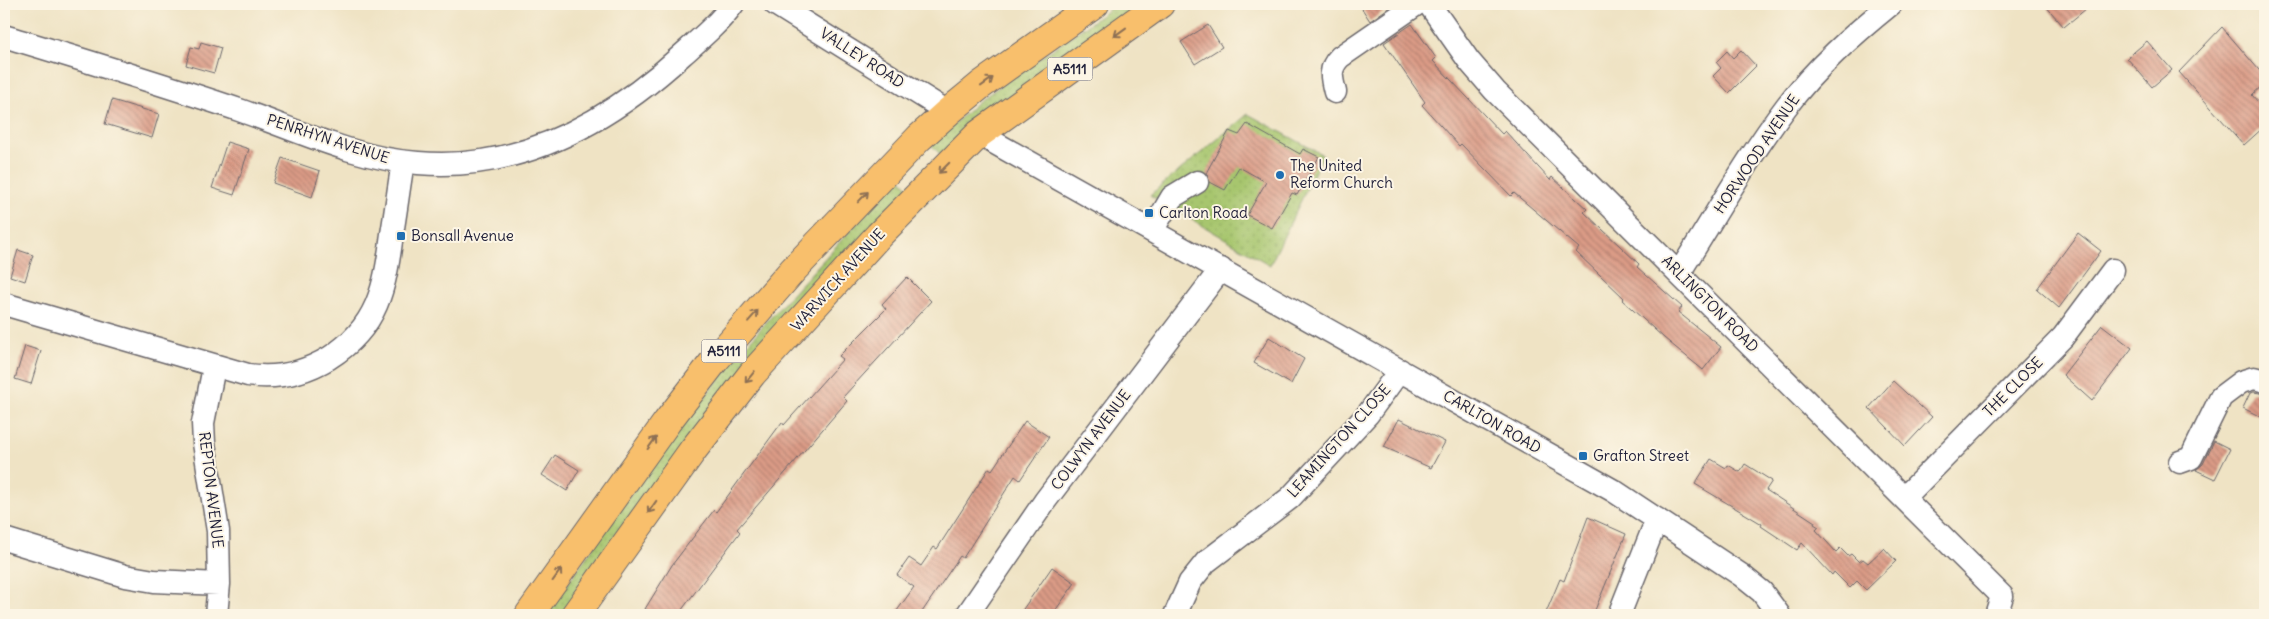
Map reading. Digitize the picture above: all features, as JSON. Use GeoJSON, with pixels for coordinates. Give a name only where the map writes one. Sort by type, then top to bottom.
{"type":"FeatureCollection","features":[{"type":"Feature","properties":{"kind":"highway","name":"A5111"},"geometry":{"type":"LineString","coordinates":[[529,615],[667,422],[715,360],[793,270],[920,138],[948,112],[981,85],[1095,4]]}},
{"type":"Feature","properties":{"kind":"highway","name":"WARWICK AVENUE"},"geometry":{"type":"LineString","coordinates":[[575,615],[693,450],[752,374],[879,234],[980,134],[1160,4]]}},
{"type":"Feature","properties":{"kind":"street","name":"PENRHYN AVENUE"},"geometry":{"type":"LineString","coordinates":[[4,36],[176,89],[361,152],[403,162],[454,163],[503,156],[547,143],[585,126],[625,103],[658,77],[706,33],[733,4]]}},
{"type":"Feature","properties":{"kind":"street","name":"VALLEY ROAD"},"geometry":{"type":"LineString","coordinates":[[776,4],[948,112]]}},
{"type":"Feature","properties":{"kind":"street"},"geometry":{"type":"LineString","coordinates":[[1335,92],[1330,75],[1333,64],[1340,57],[1417,4]]}},
{"type":"Feature","properties":{"kind":"street","name":"ARLINGTON ROAD"},"geometry":{"type":"LineString","coordinates":[[1429,4],[1469,62],[1495,91],[1904,498],[1999,606]]}},
{"type":"Feature","properties":{"kind":"street","name":"HORWOOD AVENUE"},"geometry":{"type":"LineString","coordinates":[[1679,273],[1786,107],[1820,69],[1868,23],[1891,4]]}},
{"type":"Feature","properties":{"kind":"street","name":"CARLTON ROAD"},"geometry":{"type":"LineString","coordinates":[[980,134],[1614,491],[1741,575],[1762,592],[1779,615]]}},
{"type":"Feature","properties":{"kind":"street"},"geometry":{"type":"LineString","coordinates":[[4,304],[214,367],[257,377],[286,375],[323,362],[352,340],[373,314],[384,286],[403,162]]}},
{"type":"Feature","properties":{"kind":"street"},"geometry":{"type":"LineString","coordinates":[[1152,231],[1172,197],[1197,182]]}},
{"type":"Feature","properties":{"kind":"street","name":"COLWYN AVENUE"},"geometry":{"type":"LineString","coordinates":[[967,615],[1045,501],[1221,270]]}},
{"type":"Feature","properties":{"kind":"street","name":"THE CLOSE"},"geometry":{"type":"LineString","coordinates":[[1904,498],[2063,338],[2113,270]]}},
{"type":"Feature","properties":{"kind":"street","name":"REPTON AVENUE"},"geometry":{"type":"LineString","coordinates":[[214,367],[203,423],[204,443],[218,520],[219,584],[216,615]]}},
{"type":"Feature","properties":{"kind":"street","name":"LEAMINGTON CLOSE"},"geometry":{"type":"LineString","coordinates":[[1175,615],[1190,582],[1206,562],[1290,498],[1368,414],[1400,370]]}},
{"type":"Feature","properties":{"kind":"street"},"geometry":{"type":"LineString","coordinates":[[2180,462],[2190,458],[2221,397],[2241,382],[2254,378],[2265,382]]}},
{"type":"Feature","properties":{"kind":"street"},"geometry":{"type":"LineString","coordinates":[[1619,615],[1657,519]]}},
{"type":"Feature","properties":{"kind":"street"},"geometry":{"type":"LineString","coordinates":[[4,539],[125,576],[154,581],[219,584]]}},
{"type":"Feature","properties":{"kind":"green space"},"geometry":{"type":"Polygon","coordinates":[[[1117,4],[1142,4],[941,155],[931,145],[979,101],[1117,4]]]}},
{"type":"Feature","properties":{"kind":"green space"},"geometry":{"type":"Polygon","coordinates":[[[1248,114],[1323,155],[1270,265],[1150,195],[1248,114]]]}},
{"type":"Feature","properties":{"kind":"green space"},"geometry":{"type":"Polygon","coordinates":[[[899,177],[908,187],[564,615],[546,615],[667,442],[763,326],[899,177]]]}},
{"type":"Feature","properties":{"kind":"building"},"geometry":{"type":"Polygon","coordinates":[[[1359,4],[1394,4],[1370,21],[1359,4]]]}},
{"type":"Feature","properties":{"kind":"building"},"geometry":{"type":"Polygon","coordinates":[[[2044,4],[2092,4],[2064,27],[2044,4]]]}},
{"type":"Feature","properties":{"kind":"building"},"geometry":{"type":"Polygon","coordinates":[[[1412,24],[1436,58],[1433,61],[1502,134],[1505,131],[1550,180],[1552,177],[1587,209],[1584,212],[1639,264],[1637,267],[1682,307],[1678,312],[1721,347],[1703,370],[1622,300],[1624,298],[1576,252],[1579,248],[1514,193],[1511,196],[1461,144],[1459,146],[1422,105],[1425,102],[1384,43],[1412,24]]]}},
{"type":"Feature","properties":{"kind":"building"},"geometry":{"type":"Polygon","coordinates":[[[1208,25],[1222,47],[1195,64],[1181,42],[1208,25]]]}},
{"type":"Feature","properties":{"kind":"building"},"geometry":{"type":"Polygon","coordinates":[[[2222,27],[2265,77],[2265,83],[2252,95],[2265,110],[2265,126],[2244,145],[2179,72],[2222,27]]]}},
{"type":"Feature","properties":{"kind":"building"},"geometry":{"type":"Polygon","coordinates":[[[2147,41],[2172,70],[2152,87],[2127,58],[2147,41]]]}},
{"type":"Feature","properties":{"kind":"building"},"geometry":{"type":"Polygon","coordinates":[[[201,42],[221,48],[214,73],[186,65],[191,47],[199,49],[201,42]]]}},
{"type":"Feature","properties":{"kind":"building"},"geometry":{"type":"Polygon","coordinates":[[[1741,50],[1756,66],[1729,93],[1713,76],[1721,68],[1716,62],[1727,51],[1733,58],[1741,50]]]}},
{"type":"Feature","properties":{"kind":"building"},"geometry":{"type":"Polygon","coordinates":[[[112,100],[159,114],[152,138],[105,124],[112,100]]]}},
{"type":"Feature","properties":{"kind":"building","name":"The United Reform Church"},"geometry":{"type":"Polygon","coordinates":[[[1247,124],[1300,154],[1303,149],[1319,157],[1297,195],[1292,193],[1272,228],[1247,215],[1266,182],[1239,167],[1225,190],[1210,182],[1206,173],[1229,131],[1239,135],[1247,124]]]}},
{"type":"Feature","properties":{"kind":"building"},"geometry":{"type":"Polygon","coordinates":[[[227,142],[249,149],[234,195],[212,188],[227,142]]]}},
{"type":"Feature","properties":{"kind":"building"},"geometry":{"type":"Polygon","coordinates":[[[282,158],[320,171],[312,197],[273,183],[282,158]]]}},
{"type":"Feature","properties":{"kind":"building"},"geometry":{"type":"Polygon","coordinates":[[[2078,233],[2101,251],[2059,308],[2037,289],[2078,233]]]}},
{"type":"Feature","properties":{"kind":"building"},"geometry":{"type":"Polygon","coordinates":[[[18,250],[33,255],[25,281],[10,276],[18,250]]]}},
{"type":"Feature","properties":{"kind":"building"},"geometry":{"type":"Polygon","coordinates":[[[907,277],[931,301],[843,397],[847,401],[737,529],[740,532],[678,615],[655,615],[645,609],[672,565],[714,510],[716,512],[782,422],[784,425],[843,359],[839,356],[886,309],[882,304],[907,277]]]}},
{"type":"Feature","properties":{"kind":"building"},"geometry":{"type":"Polygon","coordinates":[[[2102,325],[2132,348],[2092,401],[2063,375],[2102,325]]]}},
{"type":"Feature","properties":{"kind":"building"},"geometry":{"type":"Polygon","coordinates":[[[1269,337],[1304,359],[1291,384],[1254,363],[1269,337]]]}},
{"type":"Feature","properties":{"kind":"building"},"geometry":{"type":"Polygon","coordinates":[[[25,346],[41,351],[31,384],[15,379],[25,346]]]}},
{"type":"Feature","properties":{"kind":"building"},"geometry":{"type":"Polygon","coordinates":[[[1893,381],[1932,417],[1905,446],[1869,408],[1893,381]]]}},
{"type":"Feature","properties":{"kind":"building"},"geometry":{"type":"Polygon","coordinates":[[[2250,393],[2265,394],[2265,419],[2243,408],[2250,393]]]}},
{"type":"Feature","properties":{"kind":"building"},"geometry":{"type":"Polygon","coordinates":[[[1399,419],[1445,442],[1431,468],[1384,447],[1399,419]]]}},
{"type":"Feature","properties":{"kind":"building"},"geometry":{"type":"Polygon","coordinates":[[[1025,421],[1049,437],[1020,480],[1015,476],[963,558],[960,556],[920,615],[894,615],[914,587],[897,575],[909,558],[921,566],[934,547],[937,549],[989,468],[992,470],[1025,421]]]}},
{"type":"Feature","properties":{"kind":"building"},"geometry":{"type":"Polygon","coordinates":[[[2214,441],[2230,449],[2215,479],[2196,470],[2203,464],[2214,441]]]}},
{"type":"Feature","properties":{"kind":"building"},"geometry":{"type":"Polygon","coordinates":[[[555,455],[579,470],[567,491],[542,475],[555,455]]]}},
{"type":"Feature","properties":{"kind":"building"},"geometry":{"type":"Polygon","coordinates":[[[1711,459],[1726,468],[1728,465],[1740,472],[1745,464],[1772,481],[1766,490],[1815,522],[1814,524],[1819,527],[1816,530],[1836,552],[1840,548],[1848,556],[1851,554],[1859,562],[1863,559],[1868,563],[1884,548],[1896,561],[1866,590],[1857,581],[1850,588],[1834,572],[1832,575],[1802,543],[1797,550],[1761,526],[1762,524],[1695,484],[1711,459]]]}},
{"type":"Feature","properties":{"kind":"building"},"geometry":{"type":"Polygon","coordinates":[[[1588,517],[1626,534],[1593,615],[1545,615],[1560,579],[1564,581],[1588,517]]]}},
{"type":"Feature","properties":{"kind":"building"},"geometry":{"type":"Polygon","coordinates":[[[1052,567],[1075,583],[1052,615],[1019,615],[1052,567]]]}},
{"type":"Feature","properties":{"kind":"place","name":"The United Reform Church"},"geometry":{"type":"Point","coordinates":[1280,175]}},
{"type":"Feature","properties":{"kind":"place","name":"Carlton Road"},"geometry":{"type":"Point","coordinates":[1149,213]}},
{"type":"Feature","properties":{"kind":"place","name":"Bonsall Avenue"},"geometry":{"type":"Point","coordinates":[401,236]}},
{"type":"Feature","properties":{"kind":"place","name":"Grafton Street"},"geometry":{"type":"Point","coordinates":[1583,456]}}]}
